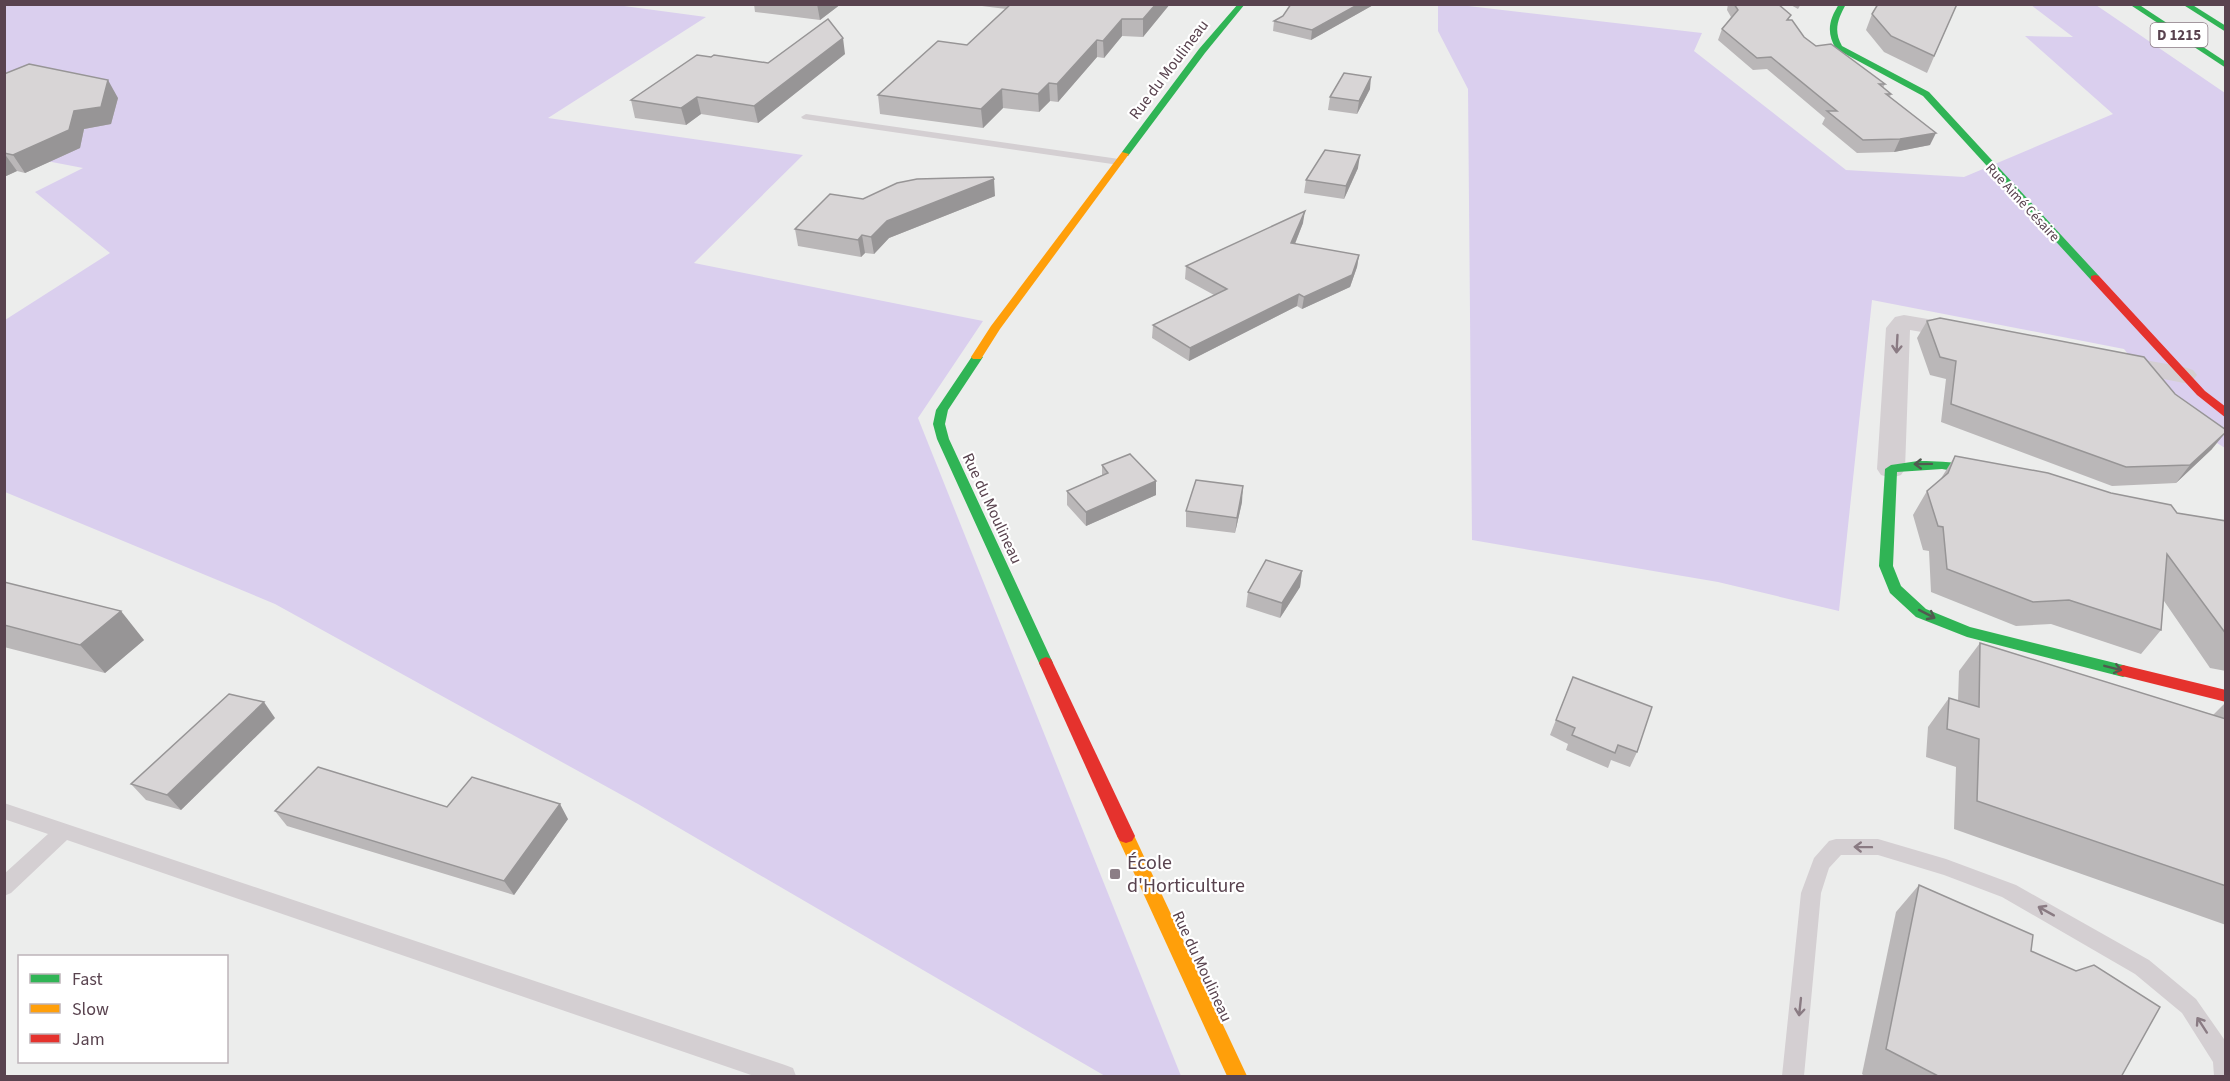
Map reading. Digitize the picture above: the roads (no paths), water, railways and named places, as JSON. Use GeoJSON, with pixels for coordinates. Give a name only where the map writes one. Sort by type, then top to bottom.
{"type":"FeatureCollection","features":[{"type":"Feature","properties":{"kind":"street","name":"Rue du Moulineau"},"geometry":{"type":"LineString","coordinates":[[1237,1077],[1118,823],[1059,689],[943,439],[939,424],[942,410],[995,328],[1209,41],[1242,4]]}},
{"type":"Feature","properties":{"kind":"street","name":"Rue Aimé Césaire"},"geometry":{"type":"LineString","coordinates":[[1843,4],[1832,22],[1831,34],[1839,47],[1926,94],[2184,375],[2226,414]]}},
{"type":"Feature","properties":{"kind":"street","name":"D 1215"},"geometry":{"type":"LineString","coordinates":[[2132,4],[2226,66]]}},
{"type":"Feature","properties":{"kind":"street","name":"D 1215"},"geometry":{"type":"LineString","coordinates":[[2185,4],[2226,30]]}},
{"type":"Feature","properties":{"kind":"street"},"geometry":{"type":"LineString","coordinates":[[1986,336],[1904,322],[1898,328],[1886,566],[1895,590],[1921,613],[1967,632],[2226,696]]}},
{"type":"Feature","properties":{"kind":"street"},"geometry":{"type":"LineString","coordinates":[[2091,357],[2184,375]]}},
{"type":"Feature","properties":{"kind":"street"},"geometry":{"type":"LineString","coordinates":[[1891,469],[1920,463],[1960,466],[2009,477]]}},
{"type":"Feature","properties":{"kind":"lane"},"geometry":{"type":"LineString","coordinates":[[806,117],[1119,162]]}},
{"type":"Feature","properties":{"kind":"lane"},"geometry":{"type":"LineString","coordinates":[[4,811],[785,1077]]}},
{"type":"Feature","properties":{"kind":"lane"},"geometry":{"type":"LineString","coordinates":[[4,887],[65,830]]}},
{"type":"Feature","properties":{"kind":"lane"},"geometry":{"type":"LineString","coordinates":[[1793,1077],[1811,893],[1821,864],[1836,847],[1878,847],[1946,867],[2008,891],[2142,967],[2189,1006],[2224,1059],[2225,1077]]}},
{"type":"Feature","properties":{"kind":"place","name":"École d'Horticulture"},"geometry":{"type":"Point","coordinates":[1115,874]}}]}
